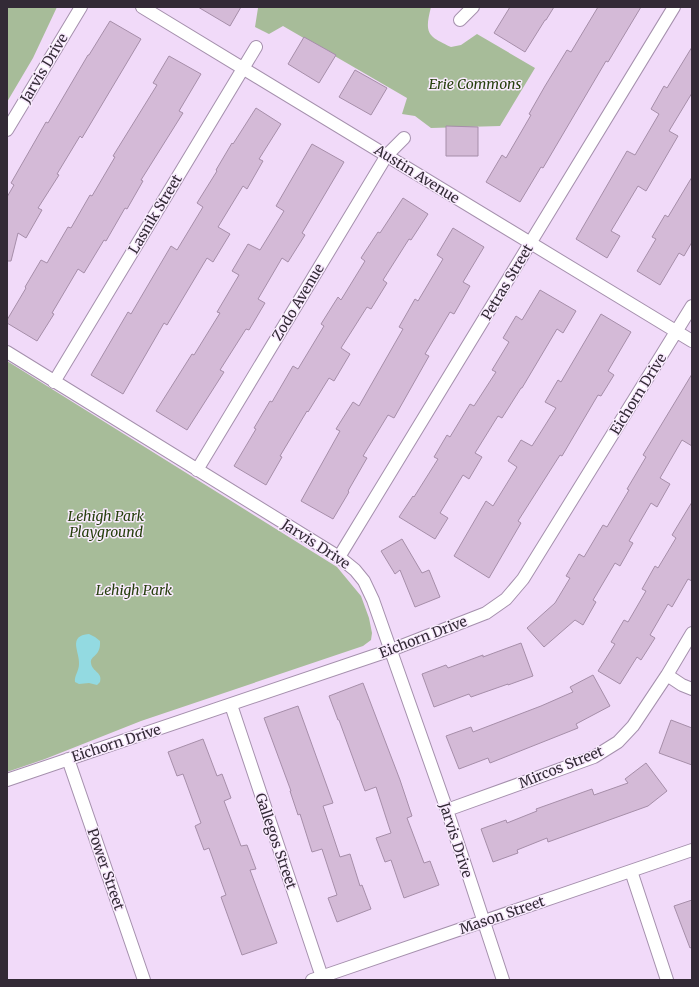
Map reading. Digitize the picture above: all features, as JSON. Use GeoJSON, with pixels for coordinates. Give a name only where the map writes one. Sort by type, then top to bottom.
{"type":"FeatureCollection","features":[{"type":"Feature","properties":{"kind":"street","name":"Jarvis Drive"},"geometry":{"type":"LineString","coordinates":[[7,130],[81,7]]}},
{"type":"Feature","properties":{"kind":"street","name":"Austin Avenue"},"geometry":{"type":"LineString","coordinates":[[142,7],[692,341]]}},
{"type":"Feature","properties":{"kind":"street"},"geometry":{"type":"LineString","coordinates":[[460,20],[473,7]]}},
{"type":"Feature","properties":{"kind":"street","name":"Petras Street"},"geometry":{"type":"LineString","coordinates":[[339,556],[674,7]]}},
{"type":"Feature","properties":{"kind":"street","name":"Lasnik Street"},"geometry":{"type":"LineString","coordinates":[[54,382],[256,47]]}},
{"type":"Feature","properties":{"kind":"street","name":"Zodo Avenue"},"geometry":{"type":"LineString","coordinates":[[197,470],[387,155],[404,138]]}},
{"type":"Feature","properties":{"kind":"street","name":"Eichorn Drive"},"geometry":{"type":"LineString","coordinates":[[7,780],[391,650],[486,613],[506,599],[523,579],[692,306]]}},
{"type":"Feature","properties":{"kind":"street","name":"Jarvis Drive"},"geometry":{"type":"LineString","coordinates":[[7,352],[339,556],[355,570],[364,581],[374,600],[447,810],[503,980]]}},
{"type":"Feature","properties":{"kind":"street","name":"Mircos Street"},"geometry":{"type":"LineString","coordinates":[[447,810],[594,757],[618,742],[633,726],[667,675],[692,633]]}},
{"type":"Feature","properties":{"kind":"street"},"geometry":{"type":"LineString","coordinates":[[667,675],[682,685],[692,689]]}},
{"type":"Feature","properties":{"kind":"street","name":"Gallegos Street"},"geometry":{"type":"LineString","coordinates":[[231,705],[319,979]]}},
{"type":"Feature","properties":{"kind":"street","name":"Power Street"},"geometry":{"type":"LineString","coordinates":[[68,759],[144,980]]}},
{"type":"Feature","properties":{"kind":"street","name":"Mason Street"},"geometry":{"type":"LineString","coordinates":[[319,979],[692,850]]}},
{"type":"Feature","properties":{"kind":"street"},"geometry":{"type":"LineString","coordinates":[[632,871],[667,980]]}},
{"type":"Feature","properties":{"kind":"green space"},"geometry":{"type":"Polygon","coordinates":[[[7,7],[57,7],[33,58],[7,102],[7,7]]]}},
{"type":"Feature","properties":{"kind":"green space","name":"Erie Commons"},"geometry":{"type":"Polygon","coordinates":[[[256,7],[431,7],[428,29],[437,40],[451,47],[461,45],[477,34],[535,68],[500,126],[431,128],[415,116],[402,114],[407,98],[283,26],[269,34],[255,27],[258,8],[256,7]]]}},
{"type":"Feature","properties":{"kind":"green space","name":"Lehigh Park"},"geometry":{"type":"Polygon","coordinates":[[[7,361],[337,567],[361,596],[369,618],[372,633],[371,640],[363,646],[141,721],[45,759],[7,772],[7,361]]]}},
{"type":"Feature","properties":{"kind":"shaded area"},"geometry":{"type":"Polygon","coordinates":[[[89,634],[100,641],[99,650],[91,660],[93,668],[99,674],[101,679],[97,685],[89,683],[79,684],[75,682],[79,664],[76,641],[82,635],[89,634]]]}},
{"type":"Feature","properties":{"kind":"building"},"geometry":{"type":"Polygon","coordinates":[[[198,7],[241,7],[230,26],[198,7]]]}},
{"type":"Feature","properties":{"kind":"building"},"geometry":{"type":"Polygon","coordinates":[[[510,7],[554,7],[525,52],[494,33],[510,7]]]}},
{"type":"Feature","properties":{"kind":"building"},"geometry":{"type":"Polygon","coordinates":[[[598,7],[641,7],[608,62],[606,61],[543,168],[541,167],[520,202],[486,182],[502,155],[506,158],[531,115],[529,114],[545,86],[567,50],[571,52],[598,7]]]}},
{"type":"Feature","properties":{"kind":"building"},"geometry":{"type":"Polygon","coordinates":[[[110,21],[141,39],[82,138],[80,136],[57,174],[59,175],[38,208],[42,210],[26,238],[18,233],[11,261],[7,261],[7,197],[14,185],[11,183],[46,122],[48,123],[110,21]]]}},
{"type":"Feature","properties":{"kind":"building"},"geometry":{"type":"Polygon","coordinates":[[[304,37],[336,55],[319,83],[288,64],[304,37]]]}},
{"type":"Feature","properties":{"kind":"building"},"geometry":{"type":"Polygon","coordinates":[[[692,47],[692,93],[669,131],[678,136],[646,191],[638,186],[611,231],[620,236],[607,258],[576,239],[627,151],[635,155],[659,114],[651,109],[664,86],[667,88],[692,47]]]}},
{"type":"Feature","properties":{"kind":"building"},"geometry":{"type":"Polygon","coordinates":[[[169,56],[201,74],[179,111],[183,113],[141,180],[143,181],[127,209],[125,208],[106,241],[104,240],[84,273],[78,269],[52,313],[54,314],[37,341],[7,323],[7,320],[41,260],[47,263],[68,227],[71,228],[90,195],[92,196],[115,157],[113,156],[157,85],[153,83],[169,56]]]}},
{"type":"Feature","properties":{"kind":"building"},"geometry":{"type":"Polygon","coordinates":[[[355,70],[387,88],[371,115],[339,97],[355,70]]]}},
{"type":"Feature","properties":{"kind":"building"},"geometry":{"type":"Polygon","coordinates":[[[256,108],[281,124],[259,159],[263,161],[247,189],[243,186],[218,227],[230,234],[213,262],[207,258],[167,325],[164,323],[123,394],[91,375],[128,312],[131,314],[171,246],[177,250],[203,207],[197,203],[232,143],[233,144],[256,108]]]}},
{"type":"Feature","properties":{"kind":"building"},"geometry":{"type":"Polygon","coordinates":[[[446,126],[478,127],[478,156],[446,156],[446,126]]]}},
{"type":"Feature","properties":{"kind":"building"},"geometry":{"type":"Polygon","coordinates":[[[312,144],[344,162],[302,233],[305,235],[288,262],[282,258],[258,299],[265,303],[249,330],[246,329],[220,370],[224,372],[187,430],[156,411],[220,313],[217,312],[239,275],[232,271],[248,244],[260,250],[284,211],[276,206],[312,144]]]}},
{"type":"Feature","properties":{"kind":"building"},"geometry":{"type":"Polygon","coordinates":[[[692,177],[692,242],[684,256],[679,253],[660,285],[637,271],[656,239],[652,237],[665,215],[668,217],[692,177]]]}},
{"type":"Feature","properties":{"kind":"building"},"geometry":{"type":"Polygon","coordinates":[[[403,198],[428,214],[411,240],[409,239],[383,280],[387,283],[371,309],[367,307],[341,348],[350,354],[334,381],[329,378],[308,412],[307,411],[280,456],[282,457],[266,485],[234,466],[256,429],[254,428],[270,401],[272,402],[293,366],[298,369],[324,326],[321,324],[338,297],[341,300],[365,261],[361,258],[378,232],[380,233],[403,198]]]}},
{"type":"Feature","properties":{"kind":"building"},"geometry":{"type":"Polygon","coordinates":[[[453,228],[484,247],[463,282],[470,286],[454,314],[450,312],[425,354],[429,356],[394,418],[388,415],[363,456],[367,458],[333,519],[301,501],[340,431],[336,429],[353,402],[359,406],[403,329],[399,327],[415,299],[418,301],[443,259],[437,255],[453,228]]]}},
{"type":"Feature","properties":{"kind":"building"},"geometry":{"type":"Polygon","coordinates":[[[540,290],[576,311],[563,333],[557,329],[522,388],[502,418],[498,416],[475,453],[482,457],[469,479],[463,475],[440,513],[448,518],[435,539],[399,517],[413,496],[414,497],[438,459],[434,457],[447,435],[450,437],[470,404],[474,406],[496,372],[492,370],[509,342],[503,338],[516,316],[522,320],[540,290]]]}},
{"type":"Feature","properties":{"kind":"building"},"geometry":{"type":"Polygon","coordinates":[[[601,314],[631,332],[608,371],[614,375],[601,396],[598,395],[562,456],[560,455],[518,521],[521,523],[489,578],[454,556],[486,501],[493,506],[517,467],[508,461],[521,440],[532,446],[556,408],[545,402],[558,380],[561,382],[601,314]]]}},
{"type":"Feature","properties":{"kind":"building"},"geometry":{"type":"Polygon","coordinates":[[[692,374],[692,446],[682,440],[660,478],[670,484],[657,507],[651,503],[629,541],[633,543],[620,566],[615,563],[593,600],[596,602],[583,625],[575,620],[544,647],[527,628],[555,603],[570,578],[566,576],[579,554],[584,557],[603,525],[607,527],[629,490],[627,489],[646,457],[643,455],[692,374]]]}},
{"type":"Feature","properties":{"kind":"building"},"geometry":{"type":"Polygon","coordinates":[[[692,502],[692,581],[688,579],[672,607],[668,604],[650,635],[655,638],[641,660],[637,657],[620,684],[598,671],[615,644],[611,642],[624,620],[628,622],[646,591],[642,589],[655,566],[658,568],[676,538],[672,535],[692,502]]]}},
{"type":"Feature","properties":{"kind":"building"},"geometry":{"type":"Polygon","coordinates":[[[402,539],[422,573],[429,570],[440,597],[415,607],[400,570],[395,574],[381,551],[402,539]]]}},
{"type":"Feature","properties":{"kind":"building"},"geometry":{"type":"Polygon","coordinates":[[[521,643],[533,676],[471,697],[469,694],[434,707],[422,674],[446,665],[448,668],[521,643]]]}},
{"type":"Feature","properties":{"kind":"building"},"geometry":{"type":"Polygon","coordinates":[[[593,675],[610,706],[576,724],[578,728],[490,763],[488,758],[459,769],[446,736],[471,727],[473,732],[541,706],[573,692],[570,687],[593,675]]]}},
{"type":"Feature","properties":{"kind":"building"},"geometry":{"type":"Polygon","coordinates":[[[363,683],[412,816],[407,818],[424,863],[430,861],[439,885],[404,898],[391,860],[385,862],[376,838],[391,833],[376,787],[365,791],[329,696],[363,683]]]}},
{"type":"Feature","properties":{"kind":"building"},"geometry":{"type":"Polygon","coordinates":[[[298,706],[333,803],[323,806],[340,857],[350,854],[360,886],[362,885],[371,909],[337,922],[328,898],[337,895],[322,849],[312,852],[300,814],[298,815],[291,791],[264,718],[298,706]]]}},
{"type":"Feature","properties":{"kind":"building"},"geometry":{"type":"Polygon","coordinates":[[[671,720],[692,728],[692,765],[659,753],[671,720]]]}},
{"type":"Feature","properties":{"kind":"building"},"geometry":{"type":"Polygon","coordinates":[[[203,739],[217,776],[222,774],[231,798],[224,801],[241,846],[247,845],[256,869],[250,870],[277,943],[242,955],[221,897],[226,895],[209,848],[204,850],[195,826],[201,823],[183,774],[177,776],[168,752],[203,739]]]}},
{"type":"Feature","properties":{"kind":"building"},"geometry":{"type":"Polygon","coordinates":[[[646,763],[667,791],[648,806],[548,842],[547,838],[517,850],[518,853],[493,862],[481,829],[506,820],[507,823],[537,811],[536,809],[592,789],[594,795],[628,783],[625,779],[646,763]]]}},
{"type":"Feature","properties":{"kind":"building"},"geometry":{"type":"Polygon","coordinates":[[[692,900],[692,947],[690,948],[674,906],[692,900]]]}},
{"type":"Feature","properties":{"kind":"park label","name":"Lehigh Park Playground"},"geometry":{"type":"Point","coordinates":[106,524]}}]}
